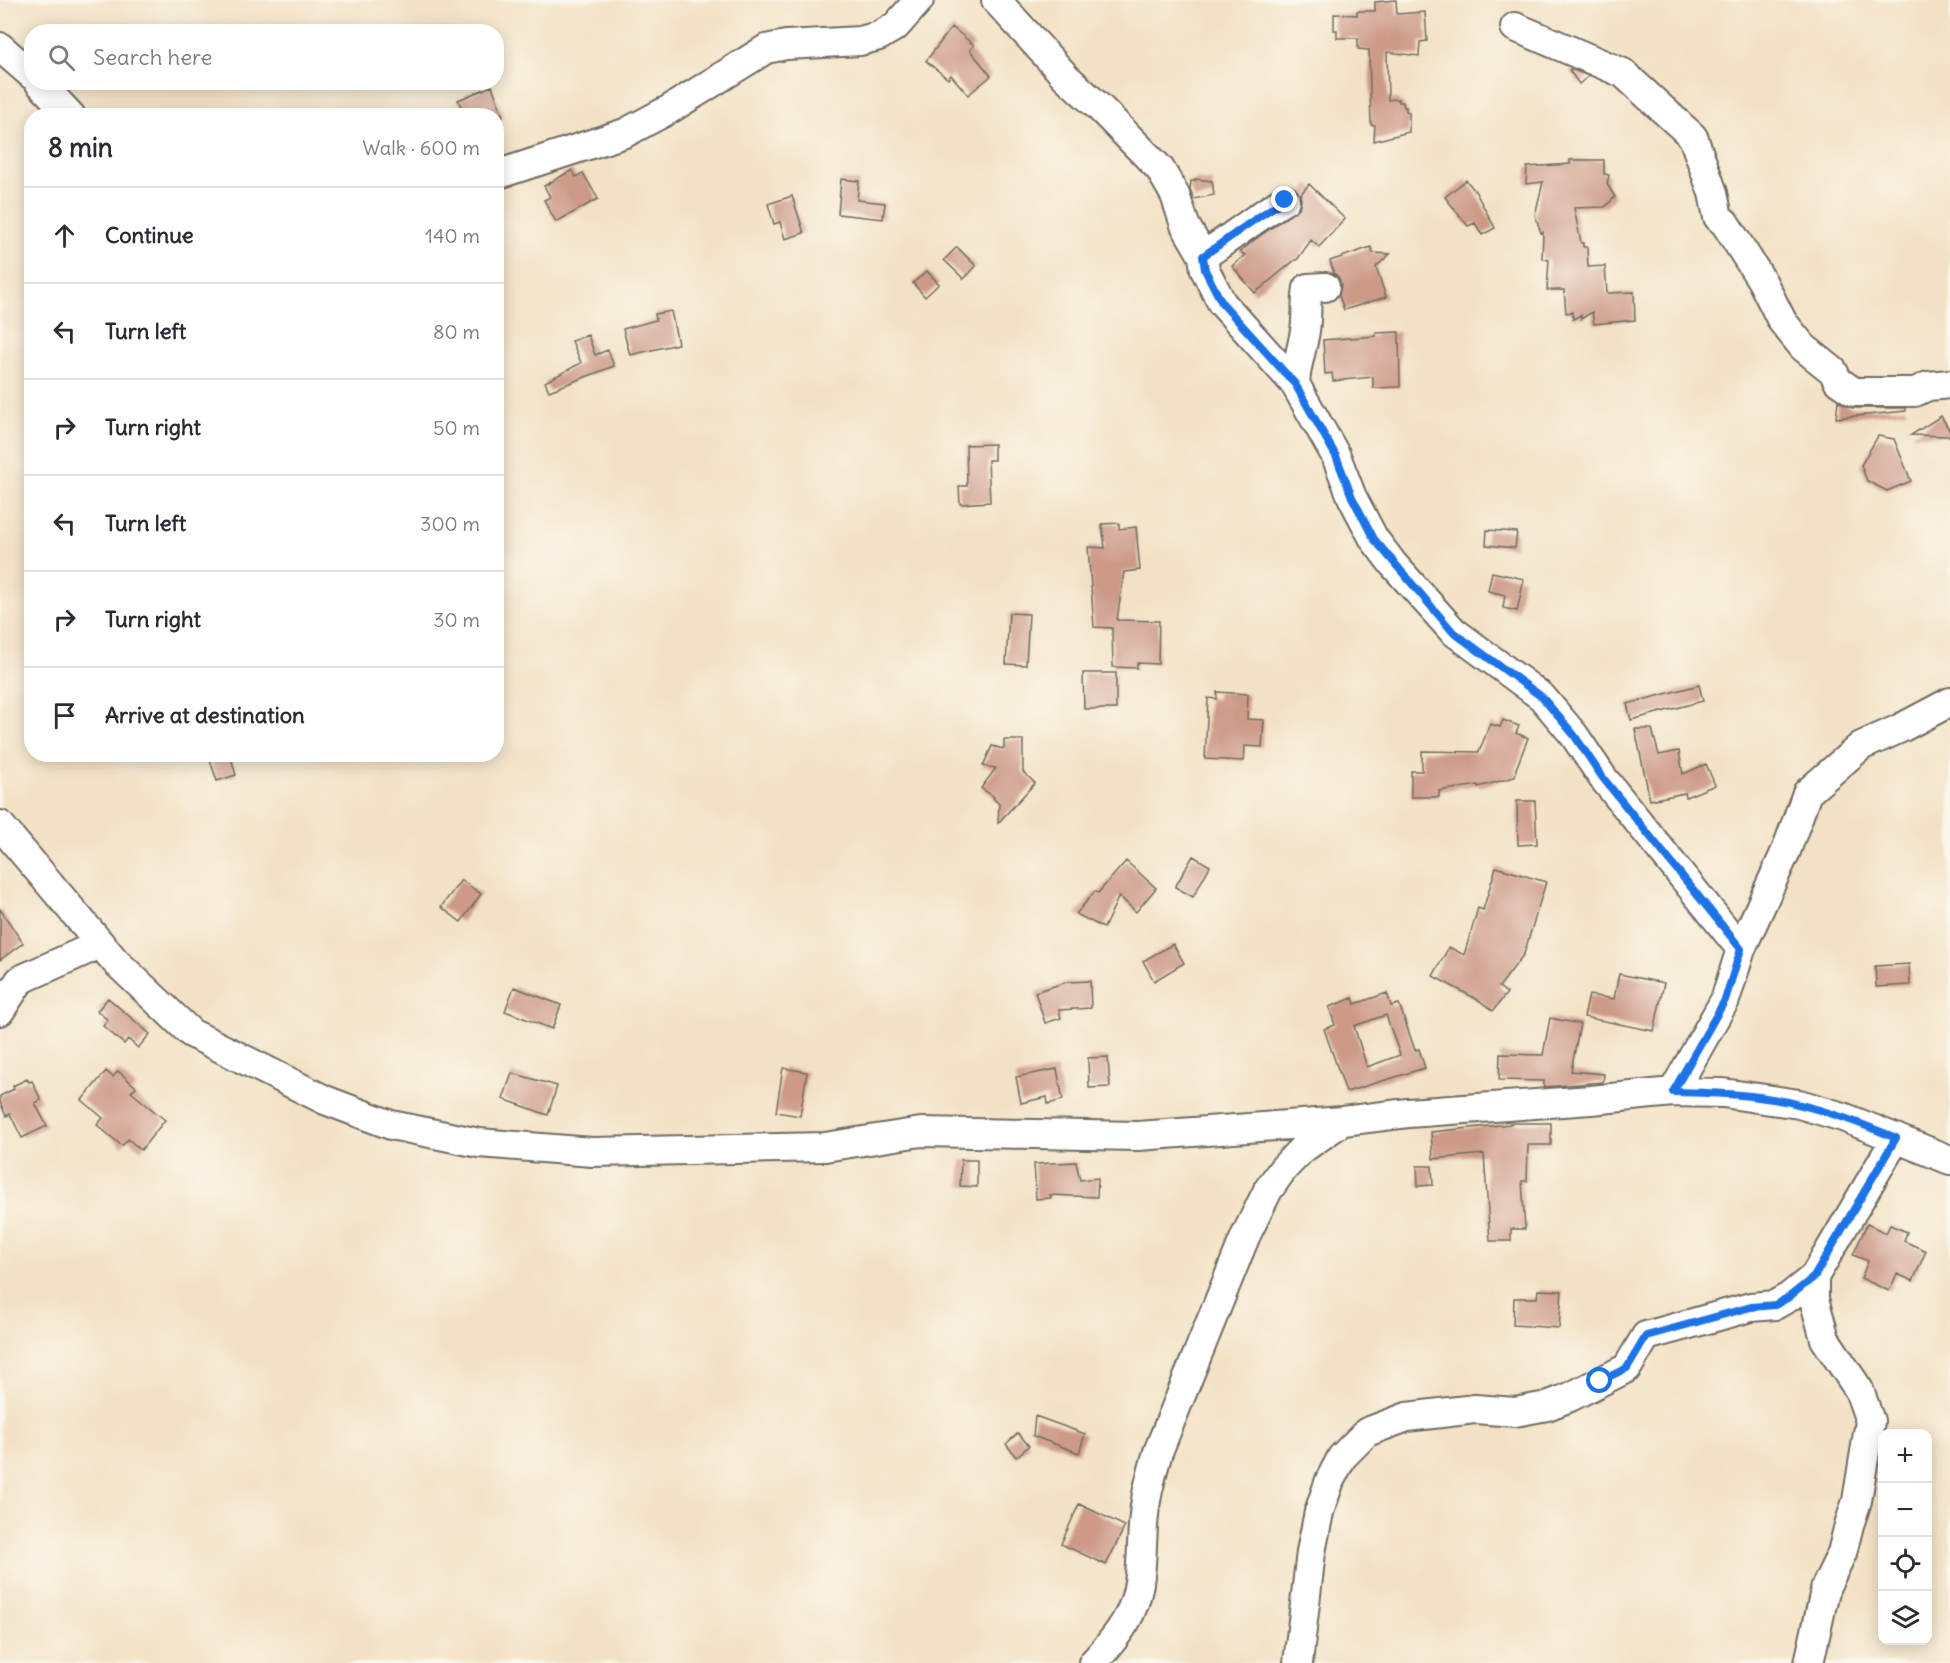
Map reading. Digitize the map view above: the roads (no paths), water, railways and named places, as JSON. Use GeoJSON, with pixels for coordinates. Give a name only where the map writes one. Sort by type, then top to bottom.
{"type":"FeatureCollection","features":[{"type":"Feature","properties":{"kind":"street"},"geometry":{"type":"LineString","coordinates":[[504,172],[625,133],[670,109],[766,49],[786,45],[860,40],[879,36],[896,26],[919,0]]}},
{"type":"Feature","properties":{"kind":"street"},"geometry":{"type":"LineString","coordinates":[[996,0],[1066,77],[1160,169],[1175,195],[1185,225],[1203,256],[1205,270],[1222,303],[1295,384],[1336,456],[1352,497],[1374,539],[1393,564],[1453,632],[1542,697],[1574,735],[1603,778],[1741,949]]}},
{"type":"Feature","properties":{"kind":"street"},"geometry":{"type":"LineString","coordinates":[[1515,27],[1623,74],[1693,137],[1713,193],[1718,217],[1725,223],[1762,281],[1782,321],[1803,346],[1833,371],[1838,381],[1854,392],[1915,392],[1928,386],[1950,384]]}},
{"type":"Feature","properties":{"kind":"street"},"geometry":{"type":"LineString","coordinates":[[0,47],[24,68]]}},
{"type":"Feature","properties":{"kind":"street"},"geometry":{"type":"LineString","coordinates":[[47,90],[63,108]]}},
{"type":"Feature","properties":{"kind":"street"},"geometry":{"type":"LineString","coordinates":[[1203,256],[1285,200]]}},
{"type":"Feature","properties":{"kind":"street"},"geometry":{"type":"LineString","coordinates":[[1295,384],[1296,363],[1305,334],[1308,288],[1326,286]]}},
{"type":"Feature","properties":{"kind":"street"},"geometry":{"type":"LineString","coordinates":[[1673,1092],[1725,1000],[1741,949],[1786,851],[1807,793],[1861,746],[1950,702]]}},
{"type":"Feature","properties":{"kind":"street"},"geometry":{"type":"LineString","coordinates":[[0,825],[115,961],[191,1033],[325,1100],[391,1125],[479,1143],[592,1152],[814,1147],[921,1132],[1138,1136],[1343,1121],[1408,1113],[1673,1092],[1723,1093],[1799,1104],[1843,1117],[1950,1160]]}},
{"type":"Feature","properties":{"kind":"street"},"geometry":{"type":"LineString","coordinates":[[0,1011],[20,980],[100,944]]}},
{"type":"Feature","properties":{"kind":"street"},"geometry":{"type":"LineString","coordinates":[[1093,1663],[1118,1634],[1128,1618],[1137,1595],[1142,1568],[1144,1515],[1149,1482],[1158,1452],[1245,1237],[1268,1190],[1282,1169],[1302,1149],[1343,1121]]}},
{"type":"Feature","properties":{"kind":"street"},"geometry":{"type":"LineString","coordinates":[[1298,1663],[1311,1552],[1319,1512],[1330,1480],[1342,1456],[1367,1432],[1407,1417],[1475,1409],[1515,1412],[1547,1406],[1627,1368],[1646,1336],[1751,1307],[1775,1305],[1814,1277],[1896,1138]]}},
{"type":"Feature","properties":{"kind":"street"},"geometry":{"type":"LineString","coordinates":[[1809,1663],[1827,1586],[1842,1553],[1857,1501],[1870,1421],[1859,1390],[1825,1339],[1814,1299],[1814,1277]]}},
{"type":"Feature","properties":{"kind":"street"},"geometry":{"type":"LineString","coordinates":[[1118,1634],[1119,1663]]}}]}
